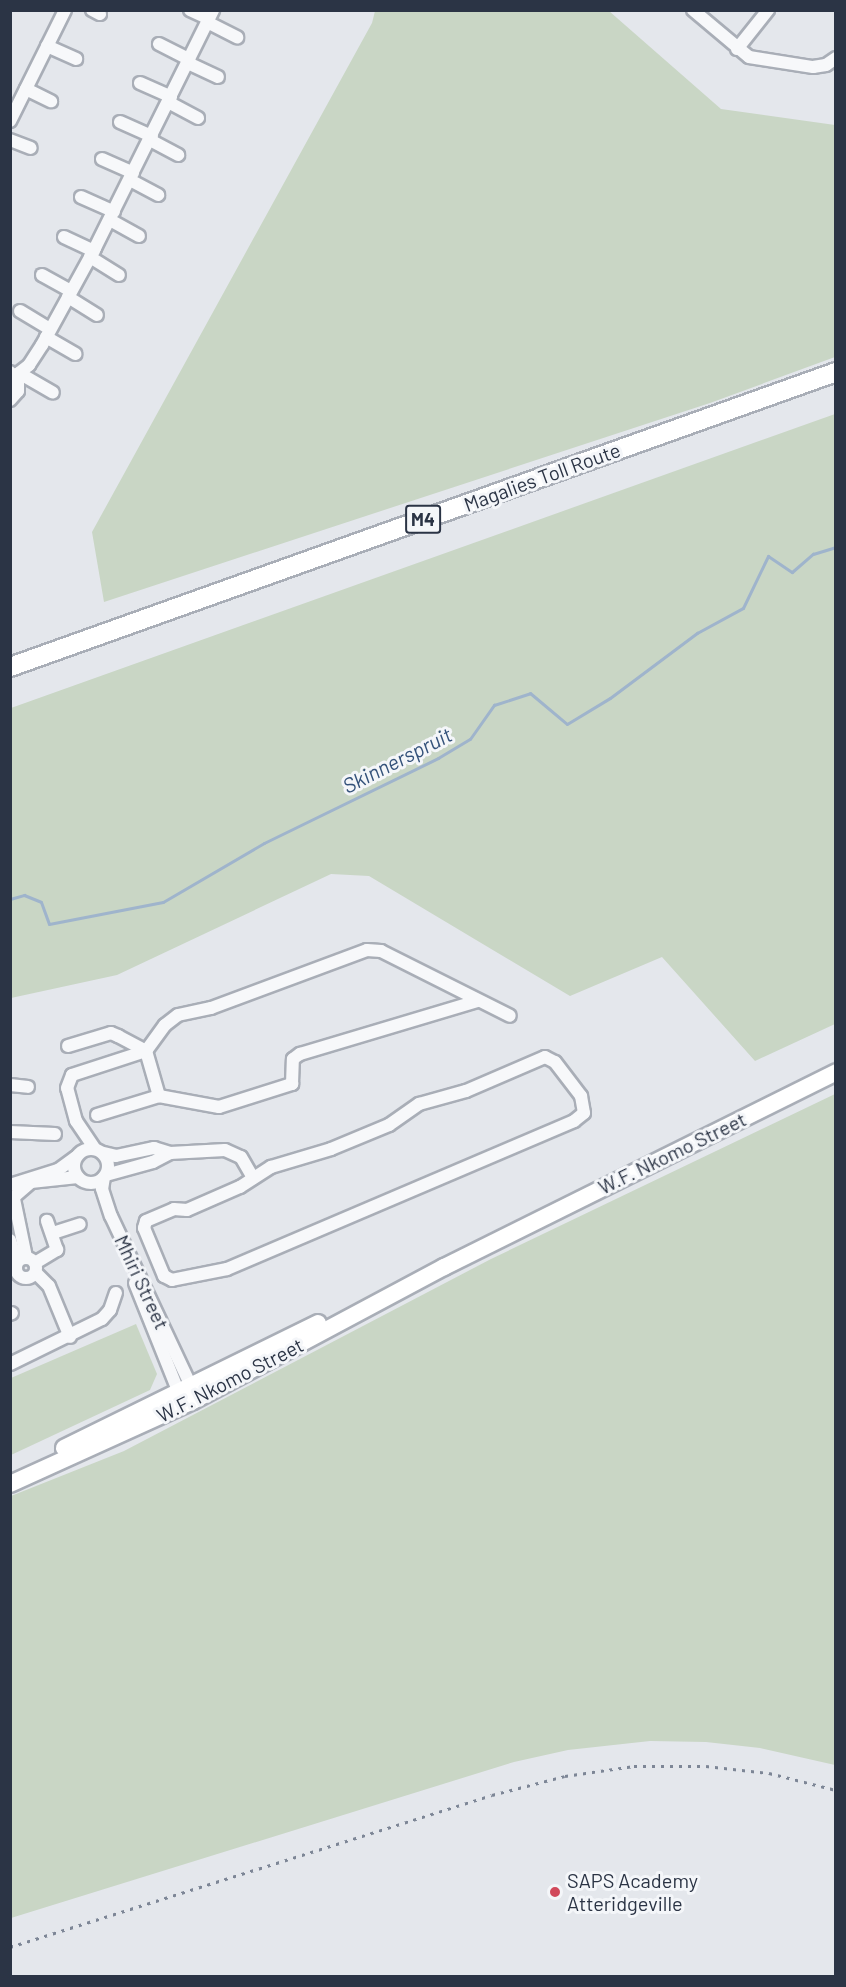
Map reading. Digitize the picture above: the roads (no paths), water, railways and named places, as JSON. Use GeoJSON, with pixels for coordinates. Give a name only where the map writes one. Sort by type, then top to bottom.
{"type":"FeatureCollection","features":[{"type":"Feature","properties":{"kind":"highway","name":"Magalies Toll Route"},"geometry":{"type":"LineString","coordinates":[[102,639],[836,372]]}},
{"type":"Feature","properties":{"kind":"highway","name":"Magalies Toll Route"},"geometry":{"type":"LineString","coordinates":[[10,665],[102,639],[836,382]]}},
{"type":"Feature","properties":{"kind":"highway"},"geometry":{"type":"LineString","coordinates":[[10,677],[102,639]]}},
{"type":"Feature","properties":{"kind":"main road","name":"W.F. Nkomo Street"},"geometry":{"type":"LineString","coordinates":[[10,1484],[836,1072]]}},
{"type":"Feature","properties":{"kind":"main road","name":"W.F. Nkomo Street"},"geometry":{"type":"LineString","coordinates":[[10,1474],[188,1395]]}},
{"type":"Feature","properties":{"kind":"street"},"geometry":{"type":"LineString","coordinates":[[10,121],[19,94],[65,10]]}},
{"type":"Feature","properties":{"kind":"street"},"geometry":{"type":"LineString","coordinates":[[190,10],[210,17],[237,38]]}},
{"type":"Feature","properties":{"kind":"street"},"geometry":{"type":"LineString","coordinates":[[737,49],[768,10]]}},
{"type":"Feature","properties":{"kind":"street"},"geometry":{"type":"LineString","coordinates":[[695,11],[737,49],[752,58],[813,67],[836,58]]}},
{"type":"Feature","properties":{"kind":"street"},"geometry":{"type":"LineString","coordinates":[[10,400],[18,392],[15,374],[48,333],[92,254],[210,17]]}},
{"type":"Feature","properties":{"kind":"street"},"geometry":{"type":"LineString","coordinates":[[159,44],[218,77]]}},
{"type":"Feature","properties":{"kind":"street"},"geometry":{"type":"LineString","coordinates":[[47,46],[76,59]]}},
{"type":"Feature","properties":{"kind":"street"},"geometry":{"type":"LineString","coordinates":[[140,83],[198,118]]}},
{"type":"Feature","properties":{"kind":"street"},"geometry":{"type":"LineString","coordinates":[[19,94],[51,101]]}},
{"type":"Feature","properties":{"kind":"street"},"geometry":{"type":"LineString","coordinates":[[120,122],[178,155]]}},
{"type":"Feature","properties":{"kind":"street"},"geometry":{"type":"LineString","coordinates":[[10,140],[31,148]]}},
{"type":"Feature","properties":{"kind":"street"},"geometry":{"type":"LineString","coordinates":[[102,159],[158,195]]}},
{"type":"Feature","properties":{"kind":"street"},"geometry":{"type":"LineString","coordinates":[[81,197],[139,236]]}},
{"type":"Feature","properties":{"kind":"street"},"geometry":{"type":"LineString","coordinates":[[64,237],[92,254],[119,275]]}},
{"type":"Feature","properties":{"kind":"street"},"geometry":{"type":"LineString","coordinates":[[42,275],[97,315]]}},
{"type":"Feature","properties":{"kind":"street"},"geometry":{"type":"LineString","coordinates":[[20,311],[76,354]]}},
{"type":"Feature","properties":{"kind":"street"},"geometry":{"type":"LineString","coordinates":[[15,374],[54,393]]}},
{"type":"Feature","properties":{"kind":"street"},"geometry":{"type":"LineString","coordinates":[[78,1177],[74,1168],[77,1156],[76,1121],[67,1088],[72,1075],[146,1051],[165,1025],[178,1015],[211,1008],[367,950],[381,951],[510,1016]]}},
{"type":"Feature","properties":{"kind":"street"},"geometry":{"type":"LineString","coordinates":[[97,1115],[159,1096],[219,1107],[292,1084],[293,1059],[300,1054],[478,1000]]}},
{"type":"Feature","properties":{"kind":"street"},"geometry":{"type":"LineString","coordinates":[[68,1046],[111,1033],[146,1051],[159,1096]]}},
{"type":"Feature","properties":{"kind":"street"},"geometry":{"type":"LineString","coordinates":[[544,1057],[555,1062],[585,1107],[574,1121],[227,1269],[166,1279],[144,1228],[146,1221],[174,1209],[187,1210],[253,1178],[279,1164],[377,1130],[419,1104],[466,1091],[544,1057]]}},
{"type":"Feature","properties":{"kind":"street"},"geometry":{"type":"LineString","coordinates":[[10,1085],[28,1088]]}},
{"type":"Feature","properties":{"kind":"street"},"geometry":{"type":"LineString","coordinates":[[76,1121],[108,1161],[105,1176]]}},
{"type":"Feature","properties":{"kind":"street"},"geometry":{"type":"LineString","coordinates":[[10,1131],[55,1134]]}},
{"type":"Feature","properties":{"kind":"street"},"geometry":{"type":"LineString","coordinates":[[12,1193],[57,1170],[77,1156],[100,1151],[116,1156],[154,1148],[170,1153],[233,1151],[241,1156],[253,1178]]}},
{"type":"Feature","properties":{"kind":"street"},"geometry":{"type":"LineString","coordinates":[[12,1193],[31,1182],[78,1177],[92,1183],[105,1176],[170,1153]]}},
{"type":"Feature","properties":{"kind":"street"},"geometry":{"type":"LineString","coordinates":[[104,1197],[118,1177],[138,1166]]}},
{"type":"Feature","properties":{"kind":"street","name":"Mhiri Street"},"geometry":{"type":"LineString","coordinates":[[105,1176],[101,1187],[104,1197],[188,1395]]}},
{"type":"Feature","properties":{"kind":"street","name":"Mhiri Street"},"geometry":{"type":"LineString","coordinates":[[92,1183],[188,1395]]}},
{"type":"Feature","properties":{"kind":"street"},"geometry":{"type":"LineString","coordinates":[[12,1193],[15,1229],[24,1266]]}},
{"type":"Feature","properties":{"kind":"street"},"geometry":{"type":"LineString","coordinates":[[24,1266],[57,1250],[47,1221]]}},
{"type":"Feature","properties":{"kind":"street"},"geometry":{"type":"LineString","coordinates":[[53,1233],[80,1224]]}},
{"type":"Feature","properties":{"kind":"street"},"geometry":{"type":"LineString","coordinates":[[10,1240],[24,1266],[49,1286],[70,1337]]}},
{"type":"Feature","properties":{"kind":"street"},"geometry":{"type":"LineString","coordinates":[[10,1364],[70,1337],[102,1319],[110,1310],[116,1293]]}},
{"type":"Feature","properties":{"kind":"waterway","name":"Skinnerspruit"},"geometry":{"type":"LineString","coordinates":[[10,899],[24,895],[41,902],[49,924],[163,902],[264,843],[438,758],[470,739],[494,705],[530,693],[567,724],[610,698],[697,633],[743,608],[768,556],[792,572],[813,554],[836,547]]}},
{"type":"Feature","properties":{"kind":"railway"},"geometry":{"type":"LineString","coordinates":[[10,1947],[492,1795],[565,1776],[634,1766],[706,1766],[769,1773],[836,1790]]}},
{"type":"Feature","properties":{"kind":"place","name":"SAPS Academy Atteridgeville"},"geometry":{"type":"Point","coordinates":[555,1892]}}]}
